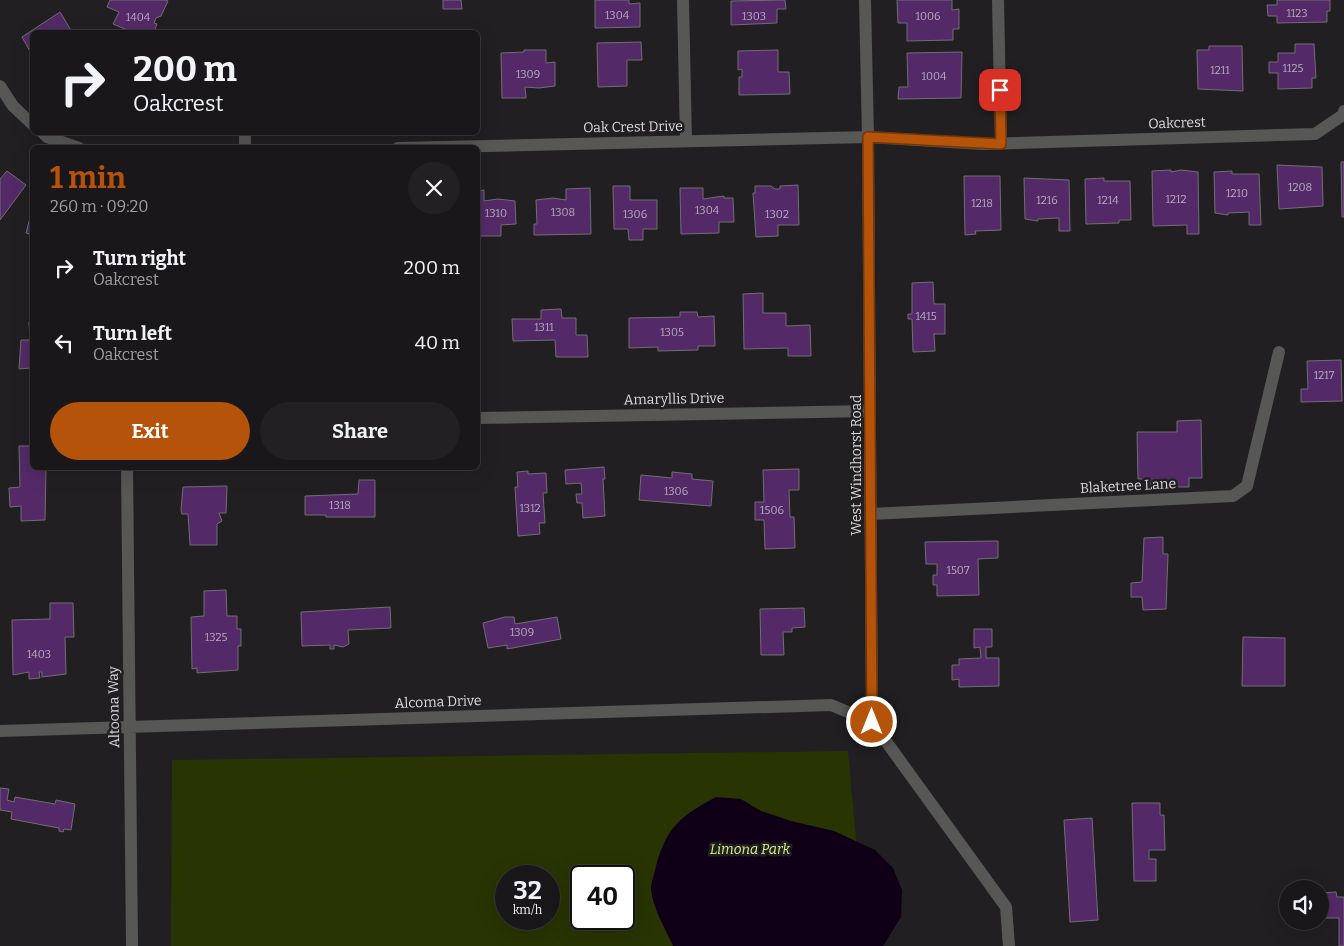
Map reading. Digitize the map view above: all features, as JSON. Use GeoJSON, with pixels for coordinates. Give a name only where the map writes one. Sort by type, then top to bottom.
{"type":"FeatureCollection","features":[{"type":"Feature","properties":{"kind":"street"},"geometry":{"type":"LineString","coordinates":[[683,0],[686,141]]}},
{"type":"Feature","properties":{"kind":"street","name":"West Windhorst Road"},"geometry":{"type":"LineString","coordinates":[[865,0],[868,137],[872,722]]}},
{"type":"Feature","properties":{"kind":"street"},"geometry":{"type":"LineString","coordinates":[[998,0],[1001,144]]}},
{"type":"Feature","properties":{"kind":"street"},"geometry":{"type":"LineString","coordinates":[[0,86],[13,106],[30,122]]}},
{"type":"Feature","properties":{"kind":"street","name":"Oakcrest"},"geometry":{"type":"LineString","coordinates":[[868,137],[1001,144],[1315,134],[1343,115],[1344,111]]}},
{"type":"Feature","properties":{"kind":"street"},"geometry":{"type":"LineString","coordinates":[[45,135],[70,145]]}},
{"type":"Feature","properties":{"kind":"street","name":"Oak Crest Drive"},"geometry":{"type":"LineString","coordinates":[[480,146],[868,137]]}},
{"type":"Feature","properties":{"kind":"street","name":"Blaketree Lane"},"geometry":{"type":"LineString","coordinates":[[871,514],[1233,496],[1247,486],[1279,352]]}},
{"type":"Feature","properties":{"kind":"street","name":"Amaryllis Drive"},"geometry":{"type":"LineString","coordinates":[[480,418],[870,411]]}},
{"type":"Feature","properties":{"kind":"street","name":"Altoona Way"},"geometry":{"type":"LineString","coordinates":[[127,470],[132,946]]}},
{"type":"Feature","properties":{"kind":"street","name":"Alcoma Drive"},"geometry":{"type":"LineString","coordinates":[[0,731],[831,704],[872,722]]}},
{"type":"Feature","properties":{"kind":"street"},"geometry":{"type":"LineString","coordinates":[[872,722],[1006,907],[1010,946]]}},
{"type":"Feature","properties":{"kind":"green space","name":"Limona Park"},"geometry":{"type":"Polygon","coordinates":[[[848,751],[866,946],[171,946],[172,760],[848,751]]]}},
{"type":"Feature","properties":{"kind":"shaded area"},"geometry":{"type":"Polygon","coordinates":[[[716,797],[741,799],[761,811],[791,821],[834,831],[875,850],[893,868],[902,890],[901,917],[883,946],[673,946],[657,911],[651,889],[660,852],[677,824],[693,810],[716,797]]]}},
{"type":"Feature","properties":{"kind":"building"},"geometry":{"type":"Polygon","coordinates":[[[110,0],[168,1],[161,16],[156,18],[154,23],[157,24],[155,30],[127,30],[113,24],[119,12],[107,7],[110,0]]]}},
{"type":"Feature","properties":{"kind":"building"},"geometry":{"type":"Polygon","coordinates":[[[443,0],[461,0],[462,9],[443,9],[443,0]]]}},
{"type":"Feature","properties":{"kind":"building"},"geometry":{"type":"Polygon","coordinates":[[[595,0],[629,0],[629,4],[640,3],[640,27],[595,28],[595,0]]]}},
{"type":"Feature","properties":{"kind":"building"},"geometry":{"type":"Polygon","coordinates":[[[785,0],[786,9],[777,9],[777,23],[731,25],[731,1],[785,0]]]}},
{"type":"Feature","properties":{"kind":"building"},"geometry":{"type":"Polygon","coordinates":[[[897,0],[952,0],[952,10],[959,9],[959,29],[953,29],[953,40],[907,41],[907,23],[898,23],[897,0]]]}},
{"type":"Feature","properties":{"kind":"building"},"geometry":{"type":"Polygon","coordinates":[[[1277,0],[1330,0],[1327,22],[1277,23],[1277,16],[1268,16],[1267,5],[1277,5],[1277,0]]]}},
{"type":"Feature","properties":{"kind":"building"},"geometry":{"type":"Polygon","coordinates":[[[60,12],[71,30],[33,30],[60,12]]]}},
{"type":"Feature","properties":{"kind":"building"},"geometry":{"type":"Polygon","coordinates":[[[30,32],[30,51],[22,37],[30,32]]]}},
{"type":"Feature","properties":{"kind":"building"},"geometry":{"type":"Polygon","coordinates":[[[641,42],[642,60],[627,60],[627,86],[598,87],[597,43],[641,42]]]}},
{"type":"Feature","properties":{"kind":"building"},"geometry":{"type":"Polygon","coordinates":[[[1295,44],[1314,44],[1316,78],[1312,78],[1312,88],[1278,89],[1278,73],[1269,73],[1269,62],[1278,62],[1278,53],[1295,53],[1295,44]]]}},
{"type":"Feature","properties":{"kind":"building"},"geometry":{"type":"Polygon","coordinates":[[[1209,46],[1242,46],[1243,91],[1198,89],[1197,50],[1209,50],[1209,46]]]}},
{"type":"Feature","properties":{"kind":"building"},"geometry":{"type":"Polygon","coordinates":[[[524,50],[546,50],[546,63],[555,62],[555,86],[525,87],[526,98],[502,98],[501,53],[524,52],[524,50]]]}},
{"type":"Feature","properties":{"kind":"building"},"geometry":{"type":"Polygon","coordinates":[[[778,50],[778,72],[789,72],[790,94],[739,95],[739,77],[742,77],[742,69],[738,70],[738,51],[778,50]]]}},
{"type":"Feature","properties":{"kind":"building"},"geometry":{"type":"Polygon","coordinates":[[[962,52],[961,98],[898,99],[899,87],[908,87],[907,53],[962,52]]]}},
{"type":"Feature","properties":{"kind":"building"},"geometry":{"type":"Polygon","coordinates":[[[1341,162],[1344,162],[1344,217],[1342,217],[1341,162]]]}},
{"type":"Feature","properties":{"kind":"building"},"geometry":{"type":"Polygon","coordinates":[[[1277,165],[1322,167],[1323,206],[1279,209],[1277,165]]]}},
{"type":"Feature","properties":{"kind":"building"},"geometry":{"type":"Polygon","coordinates":[[[1171,170],[1171,172],[1181,170],[1198,172],[1199,234],[1187,234],[1187,225],[1153,226],[1152,171],[1171,170]]]}},
{"type":"Feature","properties":{"kind":"building"},"geometry":{"type":"Polygon","coordinates":[[[7,171],[26,185],[0,220],[0,179],[7,171]]]}},
{"type":"Feature","properties":{"kind":"building"},"geometry":{"type":"Polygon","coordinates":[[[1232,171],[1232,174],[1259,174],[1261,225],[1249,225],[1249,212],[1228,213],[1228,215],[1215,213],[1214,172],[1232,171]]]}},
{"type":"Feature","properties":{"kind":"building"},"geometry":{"type":"Polygon","coordinates":[[[964,176],[1000,176],[1001,230],[975,231],[976,234],[965,235],[964,176]]]}},
{"type":"Feature","properties":{"kind":"building"},"geometry":{"type":"Polygon","coordinates":[[[1024,178],[1069,180],[1070,231],[1059,231],[1059,218],[1038,219],[1038,221],[1025,219],[1024,178]]]}},
{"type":"Feature","properties":{"kind":"building"},"geometry":{"type":"Polygon","coordinates":[[[1104,178],[1104,181],[1130,181],[1131,220],[1119,220],[1119,223],[1086,224],[1085,179],[1104,178]]]}},
{"type":"Feature","properties":{"kind":"building"},"geometry":{"type":"Polygon","coordinates":[[[798,185],[799,225],[778,225],[778,236],[756,237],[753,193],[755,193],[755,186],[771,186],[775,189],[780,189],[780,186],[798,185]]]}},
{"type":"Feature","properties":{"kind":"building"},"geometry":{"type":"Polygon","coordinates":[[[613,186],[630,186],[630,200],[657,200],[657,229],[643,229],[643,240],[629,240],[628,229],[614,229],[613,186]]]}},
{"type":"Feature","properties":{"kind":"building"},"geometry":{"type":"Polygon","coordinates":[[[590,188],[591,234],[534,235],[534,224],[537,224],[536,200],[553,198],[566,200],[566,189],[590,188]]]}},
{"type":"Feature","properties":{"kind":"building"},"geometry":{"type":"Polygon","coordinates":[[[680,188],[703,188],[703,199],[724,196],[724,198],[733,198],[734,222],[719,222],[719,233],[681,234],[680,188]]]}},
{"type":"Feature","properties":{"kind":"building"},"geometry":{"type":"Polygon","coordinates":[[[484,190],[484,201],[498,199],[515,201],[516,224],[501,225],[501,236],[480,236],[480,191],[484,190]]]}},
{"type":"Feature","properties":{"kind":"building"},"geometry":{"type":"Polygon","coordinates":[[[30,218],[30,234],[26,233],[30,218]]]}},
{"type":"Feature","properties":{"kind":"building"},"geometry":{"type":"Polygon","coordinates":[[[933,282],[934,304],[945,304],[945,334],[934,334],[935,351],[913,352],[912,319],[908,319],[908,314],[912,314],[912,283],[933,282]]]}},
{"type":"Feature","properties":{"kind":"building"},"geometry":{"type":"Polygon","coordinates":[[[763,293],[763,313],[786,313],[786,326],[810,325],[811,356],[788,356],[788,348],[744,349],[743,294],[763,293]]]}},
{"type":"Feature","properties":{"kind":"building"},"geometry":{"type":"Polygon","coordinates":[[[561,309],[562,318],[576,318],[576,335],[587,335],[588,357],[556,357],[555,340],[513,341],[512,319],[541,319],[541,310],[561,309]]]}},
{"type":"Feature","properties":{"kind":"building"},"geometry":{"type":"Polygon","coordinates":[[[680,312],[697,312],[698,317],[714,316],[715,346],[698,346],[698,350],[658,351],[658,347],[629,348],[629,318],[680,317],[680,312]]]}},
{"type":"Feature","properties":{"kind":"building"},"geometry":{"type":"Polygon","coordinates":[[[21,340],[30,340],[30,368],[19,369],[21,340]]]}},
{"type":"Feature","properties":{"kind":"building"},"geometry":{"type":"Polygon","coordinates":[[[1341,360],[1342,401],[1301,402],[1301,389],[1308,389],[1307,361],[1341,360]]]}},
{"type":"Feature","properties":{"kind":"building"},"geometry":{"type":"Polygon","coordinates":[[[1201,420],[1202,478],[1189,478],[1189,487],[1150,487],[1150,479],[1138,479],[1137,432],[1177,432],[1177,421],[1201,420]]]}},
{"type":"Feature","properties":{"kind":"building"},"geometry":{"type":"Polygon","coordinates":[[[19,446],[30,446],[30,470],[46,470],[45,520],[21,521],[21,506],[10,507],[9,488],[20,487],[19,446]]]}},
{"type":"Feature","properties":{"kind":"building"},"geometry":{"type":"Polygon","coordinates":[[[604,467],[605,516],[583,518],[582,503],[577,503],[576,494],[582,494],[581,483],[566,484],[565,470],[604,467]]]}},
{"type":"Feature","properties":{"kind":"building"},"geometry":{"type":"Polygon","coordinates":[[[799,469],[799,490],[789,490],[790,517],[794,517],[795,548],[765,549],[764,520],[755,520],[755,502],[764,502],[763,470],[799,469]]]}},
{"type":"Feature","properties":{"kind":"building"},"geometry":{"type":"Polygon","coordinates":[[[528,471],[528,474],[546,473],[547,493],[543,493],[545,523],[539,523],[540,534],[518,536],[515,487],[518,487],[517,472],[528,471]]]}},
{"type":"Feature","properties":{"kind":"building"},"geometry":{"type":"Polygon","coordinates":[[[672,472],[692,474],[692,479],[713,481],[711,506],[639,500],[641,475],[672,478],[672,472]]]}},
{"type":"Feature","properties":{"kind":"building"},"geometry":{"type":"Polygon","coordinates":[[[359,480],[375,480],[375,517],[305,515],[305,496],[358,494],[359,480]]]}},
{"type":"Feature","properties":{"kind":"building"},"geometry":{"type":"Polygon","coordinates":[[[227,486],[226,513],[219,513],[222,521],[217,524],[217,545],[190,545],[188,514],[182,514],[181,510],[183,487],[227,486]]]}},
{"type":"Feature","properties":{"kind":"building"},"geometry":{"type":"Polygon","coordinates":[[[1163,537],[1163,554],[1168,554],[1166,609],[1143,610],[1142,597],[1131,597],[1131,583],[1142,582],[1144,538],[1163,537]]]}},
{"type":"Feature","properties":{"kind":"building"},"geometry":{"type":"Polygon","coordinates":[[[998,541],[998,558],[978,559],[979,595],[937,596],[937,585],[933,585],[933,575],[937,575],[937,564],[926,564],[925,542],[998,541]]]}},
{"type":"Feature","properties":{"kind":"building"},"geometry":{"type":"Polygon","coordinates":[[[226,590],[227,616],[237,616],[237,629],[241,629],[241,646],[238,646],[238,670],[197,673],[197,668],[192,669],[191,617],[204,616],[204,591],[226,590]]]}},
{"type":"Feature","properties":{"kind":"building"},"geometry":{"type":"Polygon","coordinates":[[[50,603],[73,603],[74,637],[65,637],[66,674],[42,677],[42,672],[39,672],[40,678],[29,679],[29,672],[13,675],[12,620],[50,619],[50,603]]]}},
{"type":"Feature","properties":{"kind":"building"},"geometry":{"type":"Polygon","coordinates":[[[390,607],[391,628],[348,630],[349,644],[343,647],[334,645],[334,649],[330,649],[330,645],[302,646],[301,612],[390,607]]]}},
{"type":"Feature","properties":{"kind":"building"},"geometry":{"type":"Polygon","coordinates":[[[804,608],[805,627],[792,628],[792,632],[783,632],[784,655],[761,655],[760,609],[804,608]]]}},
{"type":"Feature","properties":{"kind":"building"},"geometry":{"type":"Polygon","coordinates":[[[505,617],[514,617],[515,624],[557,617],[561,639],[507,649],[507,645],[488,648],[483,623],[505,617]]]}},
{"type":"Feature","properties":{"kind":"building"},"geometry":{"type":"Polygon","coordinates":[[[974,629],[992,629],[992,647],[986,647],[986,658],[999,658],[999,686],[959,687],[959,679],[952,680],[952,665],[959,665],[959,659],[981,658],[980,647],[974,648],[974,629]]]}},
{"type":"Feature","properties":{"kind":"building"},"geometry":{"type":"Polygon","coordinates":[[[1243,637],[1285,638],[1285,686],[1242,686],[1243,637]]]}},
{"type":"Feature","properties":{"kind":"building"},"geometry":{"type":"Polygon","coordinates":[[[0,788],[9,789],[7,800],[14,802],[15,797],[55,804],[56,800],[75,804],[71,830],[64,829],[63,832],[59,831],[59,828],[11,819],[12,812],[0,810],[0,788]]]}},
{"type":"Feature","properties":{"kind":"building"},"geometry":{"type":"Polygon","coordinates":[[[1132,803],[1160,803],[1160,815],[1164,815],[1165,850],[1149,850],[1149,859],[1156,859],[1156,881],[1134,881],[1132,803]]]}},
{"type":"Feature","properties":{"kind":"building"},"geometry":{"type":"Polygon","coordinates":[[[1092,818],[1098,920],[1070,922],[1064,820],[1092,818]]]}},
{"type":"Feature","properties":{"kind":"building"},"geometry":{"type":"Polygon","coordinates":[[[1329,892],[1336,892],[1337,897],[1344,897],[1344,946],[1339,946],[1339,918],[1329,918],[1329,892]]]}},
{"type":"Feature","properties":{"kind":"route"},"geometry":{"type":"LineString","coordinates":[[872,722],[868,137],[1001,144],[1000,90]]}}]}
